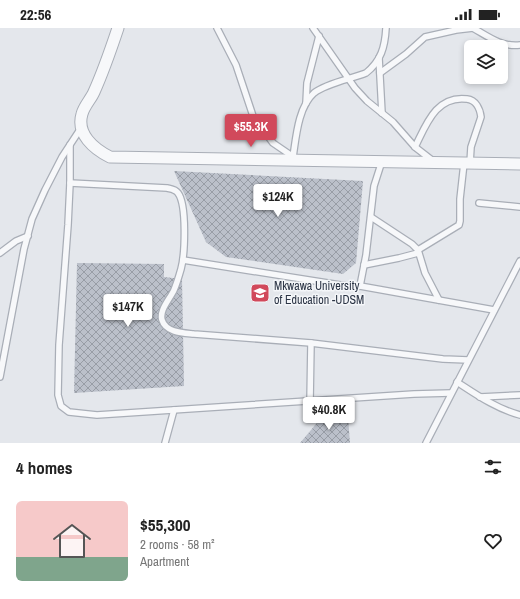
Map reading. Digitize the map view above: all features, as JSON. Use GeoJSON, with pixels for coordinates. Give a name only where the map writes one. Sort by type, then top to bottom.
{"type":"FeatureCollection","features":[{"type":"Feature","properties":{"kind":"street"},"geometry":{"type":"LineString","coordinates":[[118,28],[94,93],[82,114],[82,128],[92,146],[110,157],[520,164]]}},
{"type":"Feature","properties":{"kind":"lane"},"geometry":{"type":"LineString","coordinates":[[217,28],[236,65],[253,116],[269,138],[281,149],[293,157],[305,160]]}},
{"type":"Feature","properties":{"kind":"lane"},"geometry":{"type":"LineString","coordinates":[[314,28],[349,79],[367,101],[397,126],[415,147],[435,162]]}},
{"type":"Feature","properties":{"kind":"lane"},"geometry":{"type":"LineString","coordinates":[[380,73],[406,54],[425,37],[456,30],[473,28],[494,41],[506,45],[520,45]]}},
{"type":"Feature","properties":{"kind":"lane"},"geometry":{"type":"LineString","coordinates":[[293,157],[302,113],[306,103],[314,93],[334,84],[366,73],[375,65],[380,58],[387,29]]}},
{"type":"Feature","properties":{"kind":"lane"},"geometry":{"type":"LineString","coordinates":[[306,103],[307,83],[319,36]]}},
{"type":"Feature","properties":{"kind":"lane"},"geometry":{"type":"LineString","coordinates":[[380,58],[382,114]]}},
{"type":"Feature","properties":{"kind":"lane"},"geometry":{"type":"LineString","coordinates":[[364,265],[399,258],[418,251],[459,225],[460,199],[467,163],[481,117],[477,105],[469,98],[454,98],[443,104],[431,116],[415,147]]}},
{"type":"Feature","properties":{"kind":"lane"},"geometry":{"type":"LineString","coordinates":[[0,374],[32,219],[45,190],[70,145],[82,128]]}},
{"type":"Feature","properties":{"kind":"lane"},"geometry":{"type":"LineString","coordinates":[[70,145],[70,183],[59,345],[58,395],[61,406],[69,412],[97,415],[414,394],[451,393]]}},
{"type":"Feature","properties":{"kind":"lane"},"geometry":{"type":"LineString","coordinates":[[360,286],[374,186],[382,161]]}},
{"type":"Feature","properties":{"kind":"lane"},"geometry":{"type":"LineString","coordinates":[[70,183],[173,189],[178,193],[184,215],[183,260],[174,289],[162,312],[162,321],[169,329],[177,332],[194,334],[311,343],[443,359],[468,360]]}},
{"type":"Feature","properties":{"kind":"lane"},"geometry":{"type":"LineString","coordinates":[[479,203],[520,207]]}},
{"type":"Feature","properties":{"kind":"lane"},"geometry":{"type":"LineString","coordinates":[[370,217],[412,244],[418,251],[425,273],[439,300]]}},
{"type":"Feature","properties":{"kind":"lane"},"geometry":{"type":"LineString","coordinates":[[0,253],[16,241],[28,236]]}},
{"type":"Feature","properties":{"kind":"lane"},"geometry":{"type":"LineString","coordinates":[[183,260],[353,287],[360,286],[494,310]]}},
{"type":"Feature","properties":{"kind":"lane"},"geometry":{"type":"LineString","coordinates":[[426,443],[520,261]]}},
{"type":"Feature","properties":{"kind":"lane"},"geometry":{"type":"LineString","coordinates":[[310,402],[311,343]]}},
{"type":"Feature","properties":{"kind":"lane"},"geometry":{"type":"LineString","coordinates":[[457,382],[479,397],[500,408],[520,415]]}},
{"type":"Feature","properties":{"kind":"lane"},"geometry":{"type":"LineString","coordinates":[[479,397],[520,395]]}},
{"type":"Feature","properties":{"kind":"lane"},"geometry":{"type":"LineString","coordinates":[[165,443],[174,410]]}},
{"type":"Feature","properties":{"kind":"building"},"geometry":{"type":"Polygon","coordinates":[[[174,171],[363,181],[356,263],[343,274],[226,257],[206,242],[174,171]]]}},
{"type":"Feature","properties":{"kind":"building"},"geometry":{"type":"Polygon","coordinates":[[[77,263],[164,264],[164,277],[182,279],[184,386],[74,393],[77,263]]]}},
{"type":"Feature","properties":{"kind":"building"},"geometry":{"type":"Polygon","coordinates":[[[322,417],[348,417],[350,443],[300,443],[322,417]]]}},
{"type":"Feature","properties":{"kind":"place","name":"Mkwawa University of Education -UDSM"},"geometry":{"type":"Point","coordinates":[260,293]}}]}
